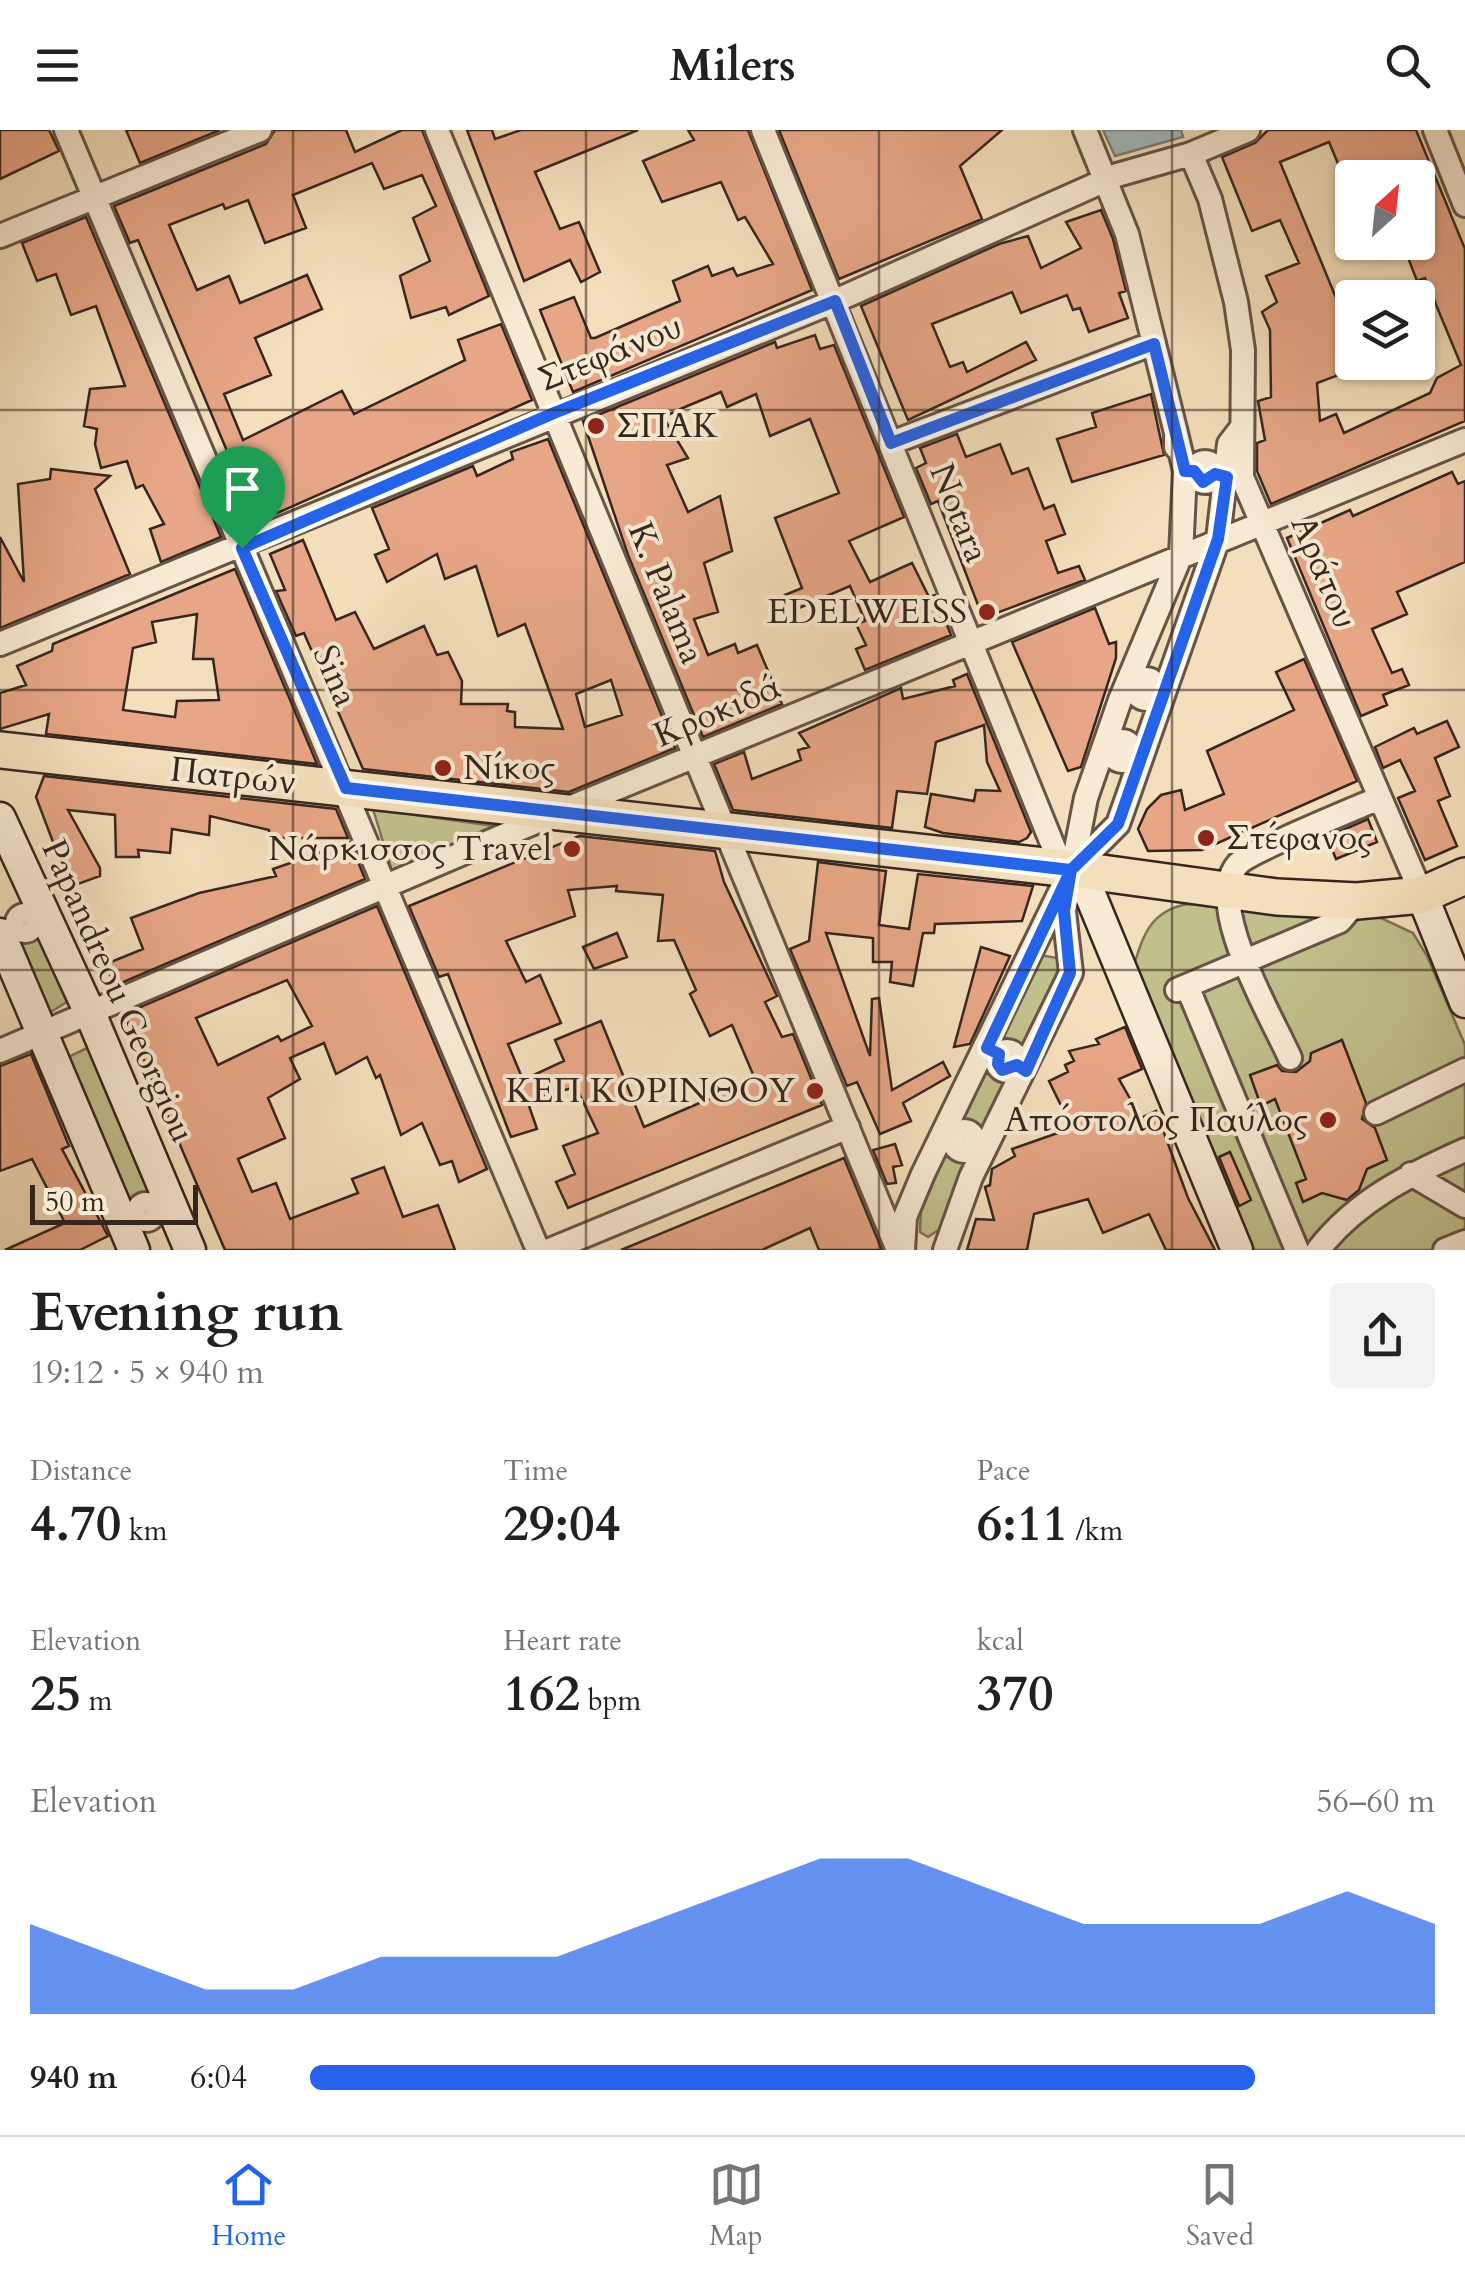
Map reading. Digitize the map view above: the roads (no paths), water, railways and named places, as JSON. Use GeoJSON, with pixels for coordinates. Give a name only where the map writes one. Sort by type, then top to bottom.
{"type":"FeatureCollection","features":[{"type":"Feature","properties":{"kind":"main road","name":"Πατρών"},"geometry":{"type":"LineString","coordinates":[[0,750],[1225,889],[1357,901],[1422,896]]}},
{"type":"Feature","properties":{"kind":"main road","name":"Papandreou Georgiou"},"geometry":{"type":"LineString","coordinates":[[0,818],[24,924],[42,1033],[144,1220],[190,1250]]}},
{"type":"Feature","properties":{"kind":"main road","name":"Notara"},"geometry":{"type":"LineString","coordinates":[[1071,870],[1237,1250]]}},
{"type":"Feature","properties":{"kind":"main road"},"geometry":{"type":"LineString","coordinates":[[1422,896],[1465,876]]}},
{"type":"Feature","properties":{"kind":"main road","name":"Αράτου"},"geometry":{"type":"LineString","coordinates":[[1422,896],[1465,1002]]}},
{"type":"Feature","properties":{"kind":"main road","name":"Papandreou Georgiou"},"geometry":{"type":"LineString","coordinates":[[24,924],[90,1013],[144,1220]]}},
{"type":"Feature","properties":{"kind":"street","name":"Sina"},"geometry":{"type":"LineString","coordinates":[[66,130],[538,1250]]}},
{"type":"Feature","properties":{"kind":"street"},"geometry":{"type":"LineString","coordinates":[[0,236],[260,130]]}},
{"type":"Feature","properties":{"kind":"street","name":"K. Palama"},"geometry":{"type":"LineString","coordinates":[[438,130],[901,1250]]}},
{"type":"Feature","properties":{"kind":"street","name":"Notara"},"geometry":{"type":"LineString","coordinates":[[763,130],[970,643],[1071,870]]}},
{"type":"Feature","properties":{"kind":"street"},"geometry":{"type":"LineString","coordinates":[[1085,130],[1111,178],[1176,433],[1173,493],[1184,516],[1214,541]]}},
{"type":"Feature","properties":{"kind":"street","name":"Στεφάνου"},"geometry":{"type":"LineString","coordinates":[[0,644],[242,548],[554,413],[835,301],[1111,178],[1190,154],[1248,130]]}},
{"type":"Feature","properties":{"kind":"street"},"geometry":{"type":"LineString","coordinates":[[1435,130],[1465,205]]}},
{"type":"Feature","properties":{"kind":"street","name":"Αράτου"},"geometry":{"type":"LineString","coordinates":[[1190,154],[1210,198],[1236,302],[1243,350],[1242,477],[1422,896]]}},
{"type":"Feature","properties":{"kind":"street"},"geometry":{"type":"LineString","coordinates":[[891,443],[1154,344]]}},
{"type":"Feature","properties":{"kind":"street"},"geometry":{"type":"LineString","coordinates":[[901,1250],[906,1217],[964,1141],[1007,1060],[1070,973],[1064,911],[1071,870],[1118,824],[1122,753],[1146,690],[1180,555],[1184,516],[1205,473],[1242,427]]}},
{"type":"Feature","properties":{"kind":"street"},"geometry":{"type":"LineString","coordinates":[[945,1250],[964,1141],[1007,1060],[1071,870],[1214,541],[1205,473],[1176,433]]}},
{"type":"Feature","properties":{"kind":"street","name":"Κροκιδά"},"geometry":{"type":"LineString","coordinates":[[0,1051],[559,812],[696,759],[1465,440]]}},
{"type":"Feature","properties":{"kind":"street"},"geometry":{"type":"LineString","coordinates":[[1290,1058],[1228,917],[1225,889],[1239,862],[1380,798]]}},
{"type":"Feature","properties":{"kind":"street"},"geometry":{"type":"LineString","coordinates":[[1297,1250],[1182,988],[1340,921],[1357,901]]}},
{"type":"Feature","properties":{"kind":"street"},"geometry":{"type":"LineString","coordinates":[[1376,1113],[1465,1070]]}},
{"type":"Feature","properties":{"kind":"street"},"geometry":{"type":"LineString","coordinates":[[550,1250],[848,1127]]}},
{"type":"Feature","properties":{"kind":"street"},"geometry":{"type":"LineString","coordinates":[[1318,1250],[1356,1210],[1411,1174],[1465,1150]]}},
{"type":"Feature","properties":{"kind":"street"},"geometry":{"type":"LineString","coordinates":[[1411,1174],[1465,1206]]}},
{"type":"Feature","properties":{"kind":"street"},"geometry":{"type":"LineString","coordinates":[[1445,1250],[1465,1242]]}},
{"type":"Feature","properties":{"kind":"water"},"geometry":{"type":"Polygon","coordinates":[[[1103,130],[1181,130],[1183,137],[1115,156],[1103,130]]]}},
{"type":"Feature","properties":{"kind":"place","name":"ΣΠΑΚ"},"geometry":{"type":"Point","coordinates":[596,426]}},
{"type":"Feature","properties":{"kind":"place","name":"EDELWEISS"},"geometry":{"type":"Point","coordinates":[987,612]}},
{"type":"Feature","properties":{"kind":"place","name":"Νίκος"},"geometry":{"type":"Point","coordinates":[443,768]}},
{"type":"Feature","properties":{"kind":"place","name":"Στέφανος"},"geometry":{"type":"Point","coordinates":[1206,838]}},
{"type":"Feature","properties":{"kind":"place","name":"Νάρκισσος Travel"},"geometry":{"type":"Point","coordinates":[572,849]}},
{"type":"Feature","properties":{"kind":"place","name":"ΚΕΠ ΚΟΡΙΝΘΟΥ"},"geometry":{"type":"Point","coordinates":[815,1091]}},
{"type":"Feature","properties":{"kind":"place","name":"Απόστολος Παύλος"},"geometry":{"type":"Point","coordinates":[1328,1120]}}]}
